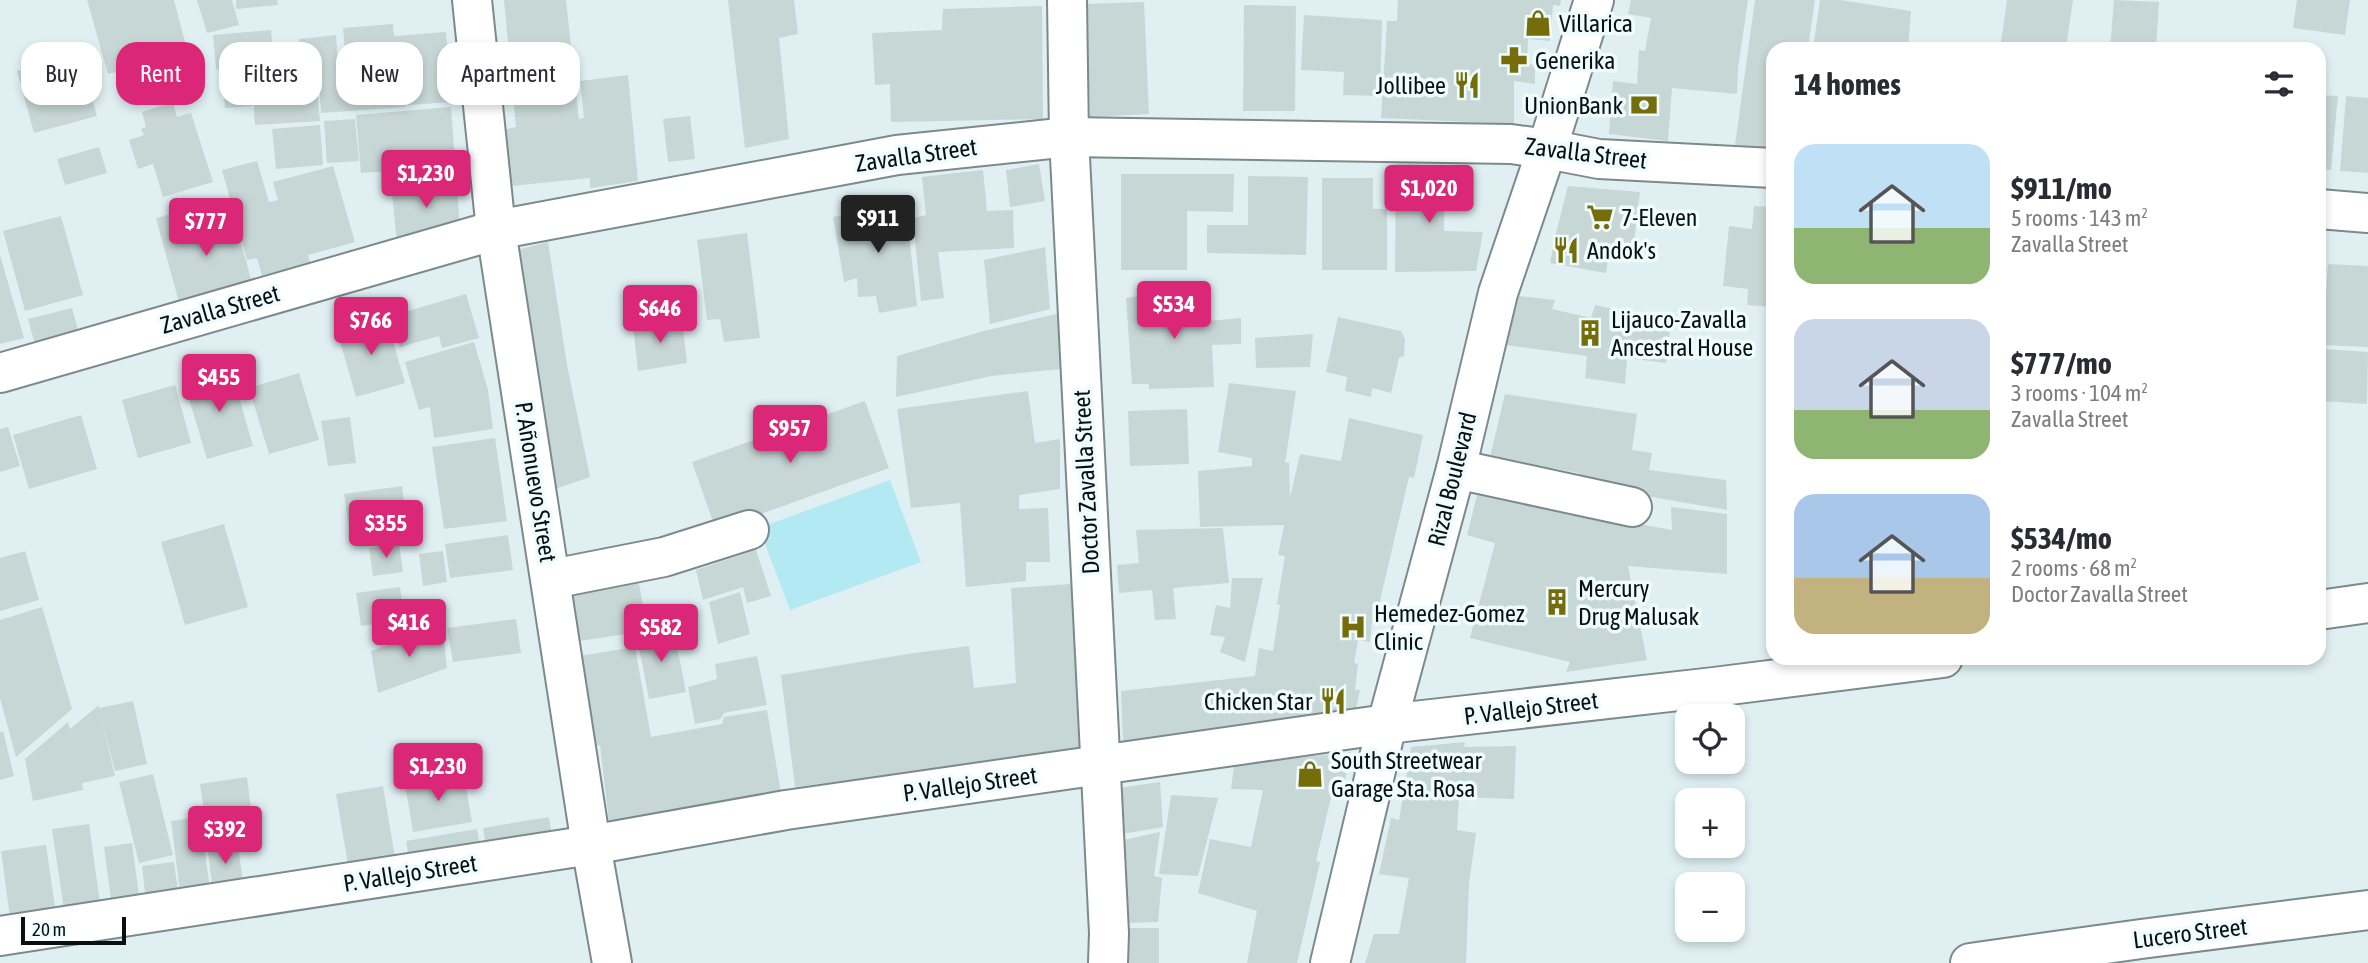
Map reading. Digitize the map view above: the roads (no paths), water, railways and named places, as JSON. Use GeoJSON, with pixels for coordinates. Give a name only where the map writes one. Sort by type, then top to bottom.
{"type":"FeatureCollection","features":[{"type":"Feature","properties":{"kind":"street","name":"P. Añonuevo Street"},"geometry":{"type":"LineString","coordinates":[[472,0],[496,230],[591,845],[612,963]]}},
{"type":"Feature","properties":{"kind":"street","name":"Doctor Zavalla Street"},"geometry":{"type":"LineString","coordinates":[[1067,0],[1069,137],[1109,933],[1108,963]]}},
{"type":"Feature","properties":{"kind":"street","name":"Rizal Boulevard"},"geometry":{"type":"LineString","coordinates":[[1330,963],[1387,724],[1455,469],[1498,293],[1594,0]]}},
{"type":"Feature","properties":{"kind":"street","name":"Zavalla Street"},"geometry":{"type":"LineString","coordinates":[[0,373],[496,230],[897,155],[1069,137],[1511,144],[1598,159],[1766,168]]}},
{"type":"Feature","properties":{"kind":"street"},"geometry":{"type":"LineString","coordinates":[[2326,210],[2368,213]]}},
{"type":"Feature","properties":{"kind":"street"},"geometry":{"type":"LineString","coordinates":[[1455,469],[1632,507]]}},
{"type":"Feature","properties":{"kind":"street"},"geometry":{"type":"LineString","coordinates":[[552,579],[664,557],[749,530]]}},
{"type":"Feature","properties":{"kind":"street"},"geometry":{"type":"LineString","coordinates":[[2326,609],[2368,603]]}},
{"type":"Feature","properties":{"kind":"street","name":"P. Vallejo Street"},"geometry":{"type":"LineString","coordinates":[[0,936],[591,845],[786,810],[1387,724],[1888,665]]}},
{"type":"Feature","properties":{"kind":"street","name":"Lucero Street"},"geometry":{"type":"LineString","coordinates":[[1970,963],[2368,910]]}},
{"type":"Feature","properties":{"kind":"place","name":"Villarica"},"geometry":{"type":"Point","coordinates":[1538,23]}},
{"type":"Feature","properties":{"kind":"place","name":"Generika"},"geometry":{"type":"Point","coordinates":[1514,60]}},
{"type":"Feature","properties":{"kind":"place","name":"Jollibee"},"geometry":{"type":"Point","coordinates":[1467,85]}},
{"type":"Feature","properties":{"kind":"place","name":"UnionBank"},"geometry":{"type":"Point","coordinates":[1644,105]}},
{"type":"Feature","properties":{"kind":"place","name":"7-Eleven"},"geometry":{"type":"Point","coordinates":[1600,217]}},
{"type":"Feature","properties":{"kind":"place","name":"Andok's"},"geometry":{"type":"Point","coordinates":[1566,250]}},
{"type":"Feature","properties":{"kind":"place","name":"Lijauco-Zavalla Ancestral House"},"geometry":{"type":"Point","coordinates":[1590,333]}},
{"type":"Feature","properties":{"kind":"place","name":"Mercury Drug Malusak"},"geometry":{"type":"Point","coordinates":[1557,602]}},
{"type":"Feature","properties":{"kind":"place","name":"Hemedez-Gomez Clinic"},"geometry":{"type":"Point","coordinates":[1353,627]}},
{"type":"Feature","properties":{"kind":"place","name":"Chicken Star"},"geometry":{"type":"Point","coordinates":[1333,701]}},
{"type":"Feature","properties":{"kind":"place","name":"South Streetwear Garage Sta. Rosa"},"geometry":{"type":"Point","coordinates":[1310,774]}}]}
